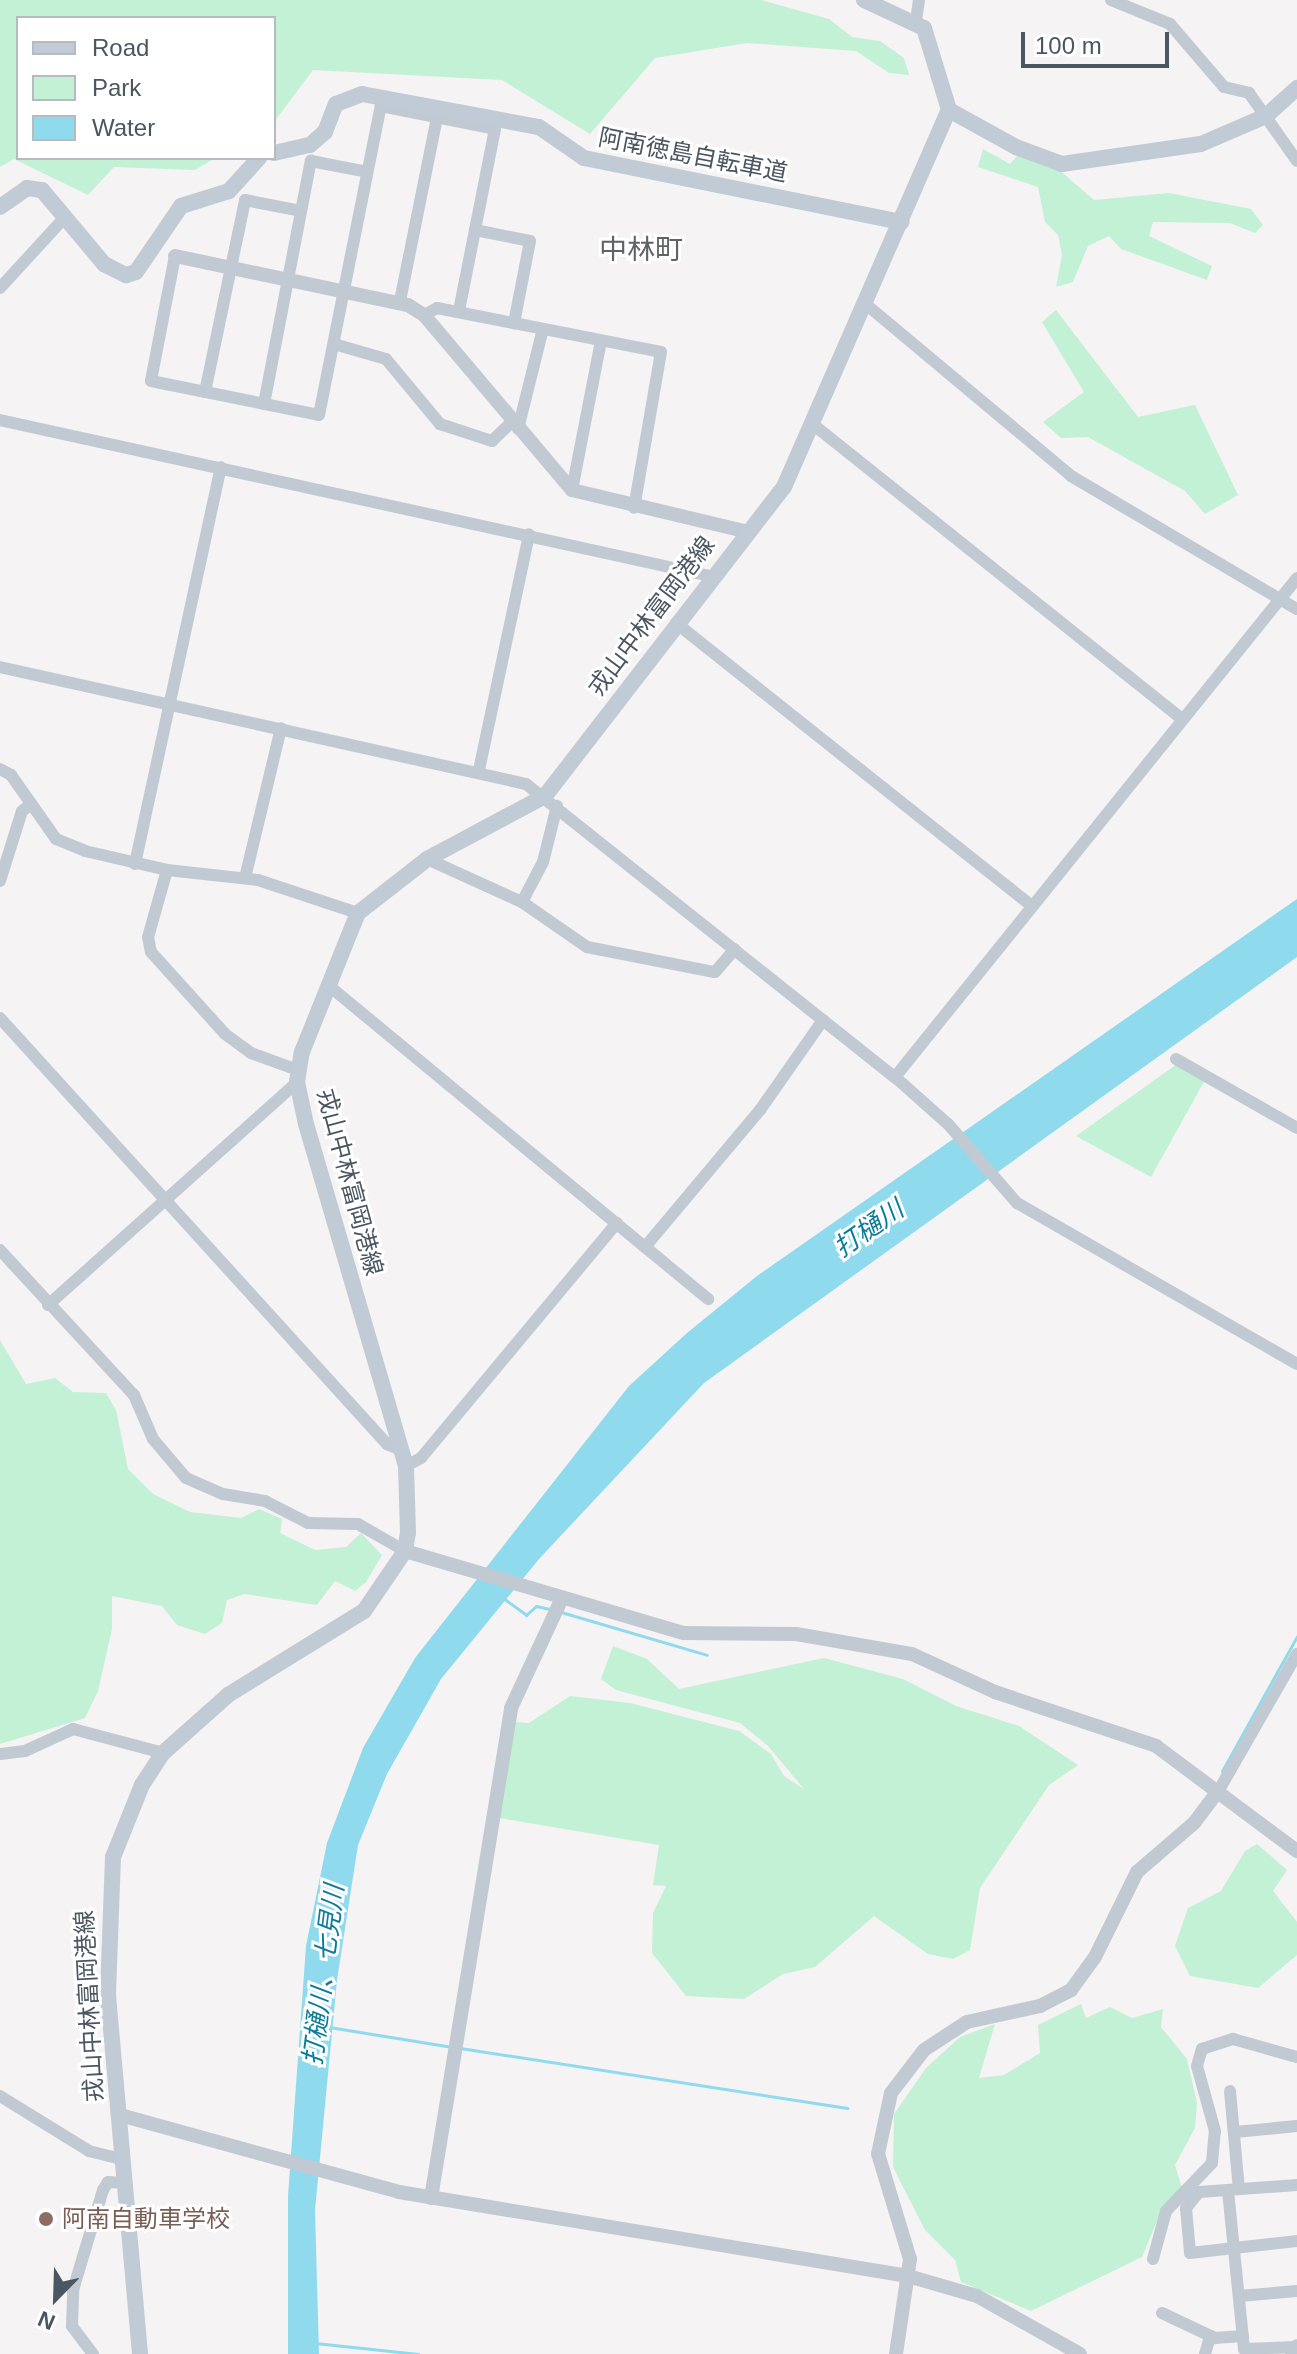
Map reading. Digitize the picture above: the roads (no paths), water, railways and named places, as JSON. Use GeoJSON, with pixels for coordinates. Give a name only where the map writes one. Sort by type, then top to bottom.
{"type":"FeatureCollection","features":[{"type":"Feature","properties":{"kind":"main road"},"geometry":{"type":"LineString","coordinates":[[864,0],[916,21],[937,61],[949,110],[1016,147],[1062,164],[1201,144],[1266,116],[1297,88]]}},
{"type":"Feature","properties":{"kind":"main road","name":"阿南徳島自転車道"},"geometry":{"type":"LineString","coordinates":[[276,153],[310,145],[325,132],[336,104],[362,94],[539,127],[584,158],[902,222]]}},
{"type":"Feature","properties":{"kind":"main road","name":"戎山中林富岡港線"},"geometry":{"type":"LineString","coordinates":[[140,2354],[122,2159],[107,1892],[125,1819],[163,1753],[228,1695],[364,1611],[405,1551],[404,1458],[298,1076],[328,985],[358,913],[427,859],[551,801],[710,576],[744,531],[784,487],[815,426],[868,306],[949,110]]}},
{"type":"Feature","properties":{"kind":"main road"},"geometry":{"type":"LineString","coordinates":[[0,207],[27,188],[55,199],[104,264],[126,275],[136,272],[181,206],[229,191],[257,160]]}},
{"type":"Feature","properties":{"kind":"street"},"geometry":{"type":"LineString","coordinates":[[916,21],[919,0]]}},
{"type":"Feature","properties":{"kind":"street"},"geometry":{"type":"LineString","coordinates":[[1111,0],[1170,24],[1224,87],[1249,93],[1297,161]]}},
{"type":"Feature","properties":{"kind":"street"},"geometry":{"type":"LineString","coordinates":[[459,311],[495,129],[381,106],[343,288],[319,415],[151,381],[175,256],[231,265],[343,288],[400,301],[424,315],[572,490],[634,508],[744,531]]}},
{"type":"Feature","properties":{"kind":"street"},"geometry":{"type":"LineString","coordinates":[[400,301],[437,117]]}},
{"type":"Feature","properties":{"kind":"street"},"geometry":{"type":"LineString","coordinates":[[264,404],[311,161],[367,172]]}},
{"type":"Feature","properties":{"kind":"street"},"geometry":{"type":"LineString","coordinates":[[205,392],[245,200],[301,211]]}},
{"type":"Feature","properties":{"kind":"street"},"geometry":{"type":"LineString","coordinates":[[0,288],[66,216]]}},
{"type":"Feature","properties":{"kind":"street"},"geometry":{"type":"LineString","coordinates":[[475,230],[530,241],[514,323]]}},
{"type":"Feature","properties":{"kind":"street"},"geometry":{"type":"LineString","coordinates":[[868,306],[1071,476],[1297,609]]}},
{"type":"Feature","properties":{"kind":"street"},"geometry":{"type":"LineString","coordinates":[[424,315],[437,308],[459,311],[661,352],[634,508]]}},
{"type":"Feature","properties":{"kind":"street"},"geometry":{"type":"LineString","coordinates":[[334,344],[386,359],[440,424],[492,441],[515,426],[543,329]]}},
{"type":"Feature","properties":{"kind":"street"},"geometry":{"type":"LineString","coordinates":[[572,490],[601,341]]}},
{"type":"Feature","properties":{"kind":"street"},"geometry":{"type":"LineString","coordinates":[[0,420],[710,576]]}},
{"type":"Feature","properties":{"kind":"street"},"geometry":{"type":"LineString","coordinates":[[815,426],[1181,718]]}},
{"type":"Feature","properties":{"kind":"street"},"geometry":{"type":"LineString","coordinates":[[135,864],[221,467]]}},
{"type":"Feature","properties":{"kind":"street"},"geometry":{"type":"LineString","coordinates":[[479,770],[529,534]]}},
{"type":"Feature","properties":{"kind":"street"},"geometry":{"type":"LineString","coordinates":[[895,1077],[1276,597],[1297,578]]}},
{"type":"Feature","properties":{"kind":"street"},"geometry":{"type":"LineString","coordinates":[[676,623],[1031,905]]}},
{"type":"Feature","properties":{"kind":"street"},"geometry":{"type":"LineString","coordinates":[[0,667],[510,777],[551,801],[895,1077],[952,1128],[995,1184],[1017,1203],[1297,1364]]}},
{"type":"Feature","properties":{"kind":"street"},"geometry":{"type":"LineString","coordinates":[[245,878],[281,728]]}},
{"type":"Feature","properties":{"kind":"street"},"geometry":{"type":"LineString","coordinates":[[0,769],[17,783],[29,806],[56,839],[135,864],[245,878],[358,913]]}},
{"type":"Feature","properties":{"kind":"street"},"geometry":{"type":"LineString","coordinates":[[522,902],[543,862],[551,801]]}},
{"type":"Feature","properties":{"kind":"street"},"geometry":{"type":"LineString","coordinates":[[0,881],[29,806]]}},
{"type":"Feature","properties":{"kind":"street"},"geometry":{"type":"LineString","coordinates":[[427,859],[522,902],[587,947],[715,972],[735,949]]}},
{"type":"Feature","properties":{"kind":"street"},"geometry":{"type":"LineString","coordinates":[[48,1305],[298,1076],[251,1053],[225,1034],[151,952],[148,937],[167,870]]}},
{"type":"Feature","properties":{"kind":"street"},"geometry":{"type":"LineString","coordinates":[[328,985],[708,1299]]}},
{"type":"Feature","properties":{"kind":"street"},"geometry":{"type":"LineString","coordinates":[[0,1018],[387,1444],[404,1458],[421,1458],[617,1223]]}},
{"type":"Feature","properties":{"kind":"street"},"geometry":{"type":"LineString","coordinates":[[645,1247],[760,1110],[823,1020]]}},
{"type":"Feature","properties":{"kind":"street"},"geometry":{"type":"LineString","coordinates":[[1176,1059],[1297,1128]]}},
{"type":"Feature","properties":{"kind":"street"},"geometry":{"type":"LineString","coordinates":[[0,1250],[134,1395],[153,1439],[186,1478],[223,1494],[265,1501],[308,1523],[358,1524],[405,1551],[684,1633],[796,1634],[912,1654],[995,1692],[1156,1746],[1297,1851]]}},
{"type":"Feature","properties":{"kind":"street"},"geometry":{"type":"LineString","coordinates":[[431,2198],[511,1708],[562,1598]]}},
{"type":"Feature","properties":{"kind":"street"},"geometry":{"type":"LineString","coordinates":[[896,2354],[908,2276],[907,2236],[878,2154],[884,2108],[898,2080],[924,2050],[967,2022],[1040,2006],[1071,1990],[1095,1957],[1137,1872],[1194,1823],[1219,1790],[1297,1654]]}},
{"type":"Feature","properties":{"kind":"street"},"geometry":{"type":"LineString","coordinates":[[0,1754],[25,1751],[73,1729],[163,1753]]}},
{"type":"Feature","properties":{"kind":"street"},"geometry":{"type":"LineString","coordinates":[[1153,2259],[1158,2224],[1212,2163],[1215,2131],[1197,2066],[1202,2049],[1233,2039],[1297,2057]]}},
{"type":"Feature","properties":{"kind":"street"},"geometry":{"type":"LineString","coordinates":[[1230,2091],[1235,2132],[1234,2247],[1242,2346]]}},
{"type":"Feature","properties":{"kind":"street"},"geometry":{"type":"LineString","coordinates":[[0,2096],[89,2151],[122,2159]]}},
{"type":"Feature","properties":{"kind":"street"},"geometry":{"type":"LineString","coordinates":[[120,2115],[431,2198],[908,2276],[977,2296],[1080,2354]]}},
{"type":"Feature","properties":{"kind":"street"},"geometry":{"type":"LineString","coordinates":[[1235,2132],[1297,2126]]}},
{"type":"Feature","properties":{"kind":"street"},"geometry":{"type":"LineString","coordinates":[[93,2354],[72,2326],[73,2290],[103,2190],[108,2182],[125,2183]]}},
{"type":"Feature","properties":{"kind":"street"},"geometry":{"type":"LineString","coordinates":[[1297,2185],[1199,2192],[1186,2208],[1190,2253],[1297,2241]]}},
{"type":"Feature","properties":{"kind":"street"},"geometry":{"type":"LineString","coordinates":[[1239,2296],[1297,2291]]}},
{"type":"Feature","properties":{"kind":"street"},"geometry":{"type":"LineString","coordinates":[[1162,2313],[1210,2336],[1242,2346],[1297,2346]]}},
{"type":"Feature","properties":{"kind":"street"},"geometry":{"type":"LineString","coordinates":[[1205,2354],[1210,2336]]}},
{"type":"Feature","properties":{"kind":"street"},"geometry":{"type":"LineString","coordinates":[[1292,2354],[1297,2346]]}},
{"type":"Feature","properties":{"kind":"water"},"geometry":{"type":"Polygon","coordinates":[[[1297,899],[1297,957],[704,1383],[539,1559],[441,1679],[387,1774],[358,1845],[337,1980],[315,2210],[319,2354],[288,2354],[288,2196],[306,1946],[327,1843],[363,1748],[415,1658],[629,1386],[687,1333],[757,1276],[1297,899]]]}},
{"type":"Feature","properties":{"kind":"waterway"},"geometry":{"type":"LineString","coordinates":[[503,1598],[526,1615],[536,1606],[550,1609]]}},
{"type":"Feature","properties":{"kind":"waterway"},"geometry":{"type":"LineString","coordinates":[[561,1612],[707,1655]]}},
{"type":"Feature","properties":{"kind":"waterway"},"geometry":{"type":"LineString","coordinates":[[1222,1771],[1297,1636]]}},
{"type":"Feature","properties":{"kind":"waterway","name":"打樋川、七見川"},"geometry":{"type":"LineString","coordinates":[[329,2027],[452,2047]]}},
{"type":"Feature","properties":{"kind":"waterway"},"geometry":{"type":"LineString","coordinates":[[460,2048],[847,2108]]}},
{"type":"Feature","properties":{"kind":"waterway"},"geometry":{"type":"LineString","coordinates":[[315,2343],[418,2354]]}},
{"type":"Feature","properties":{"kind":"place","name":"阿南自動車学校"},"geometry":{"type":"Point","coordinates":[46,2219]}},
{"type":"Feature","properties":{"kind":"district","name":"中林町"},"geometry":{"type":"Point","coordinates":[641,250]}},
{"type":"Feature","properties":{"kind":"water label","name":"打樋川"},"geometry":{"type":"Point","coordinates":[869,1229]}}]}
